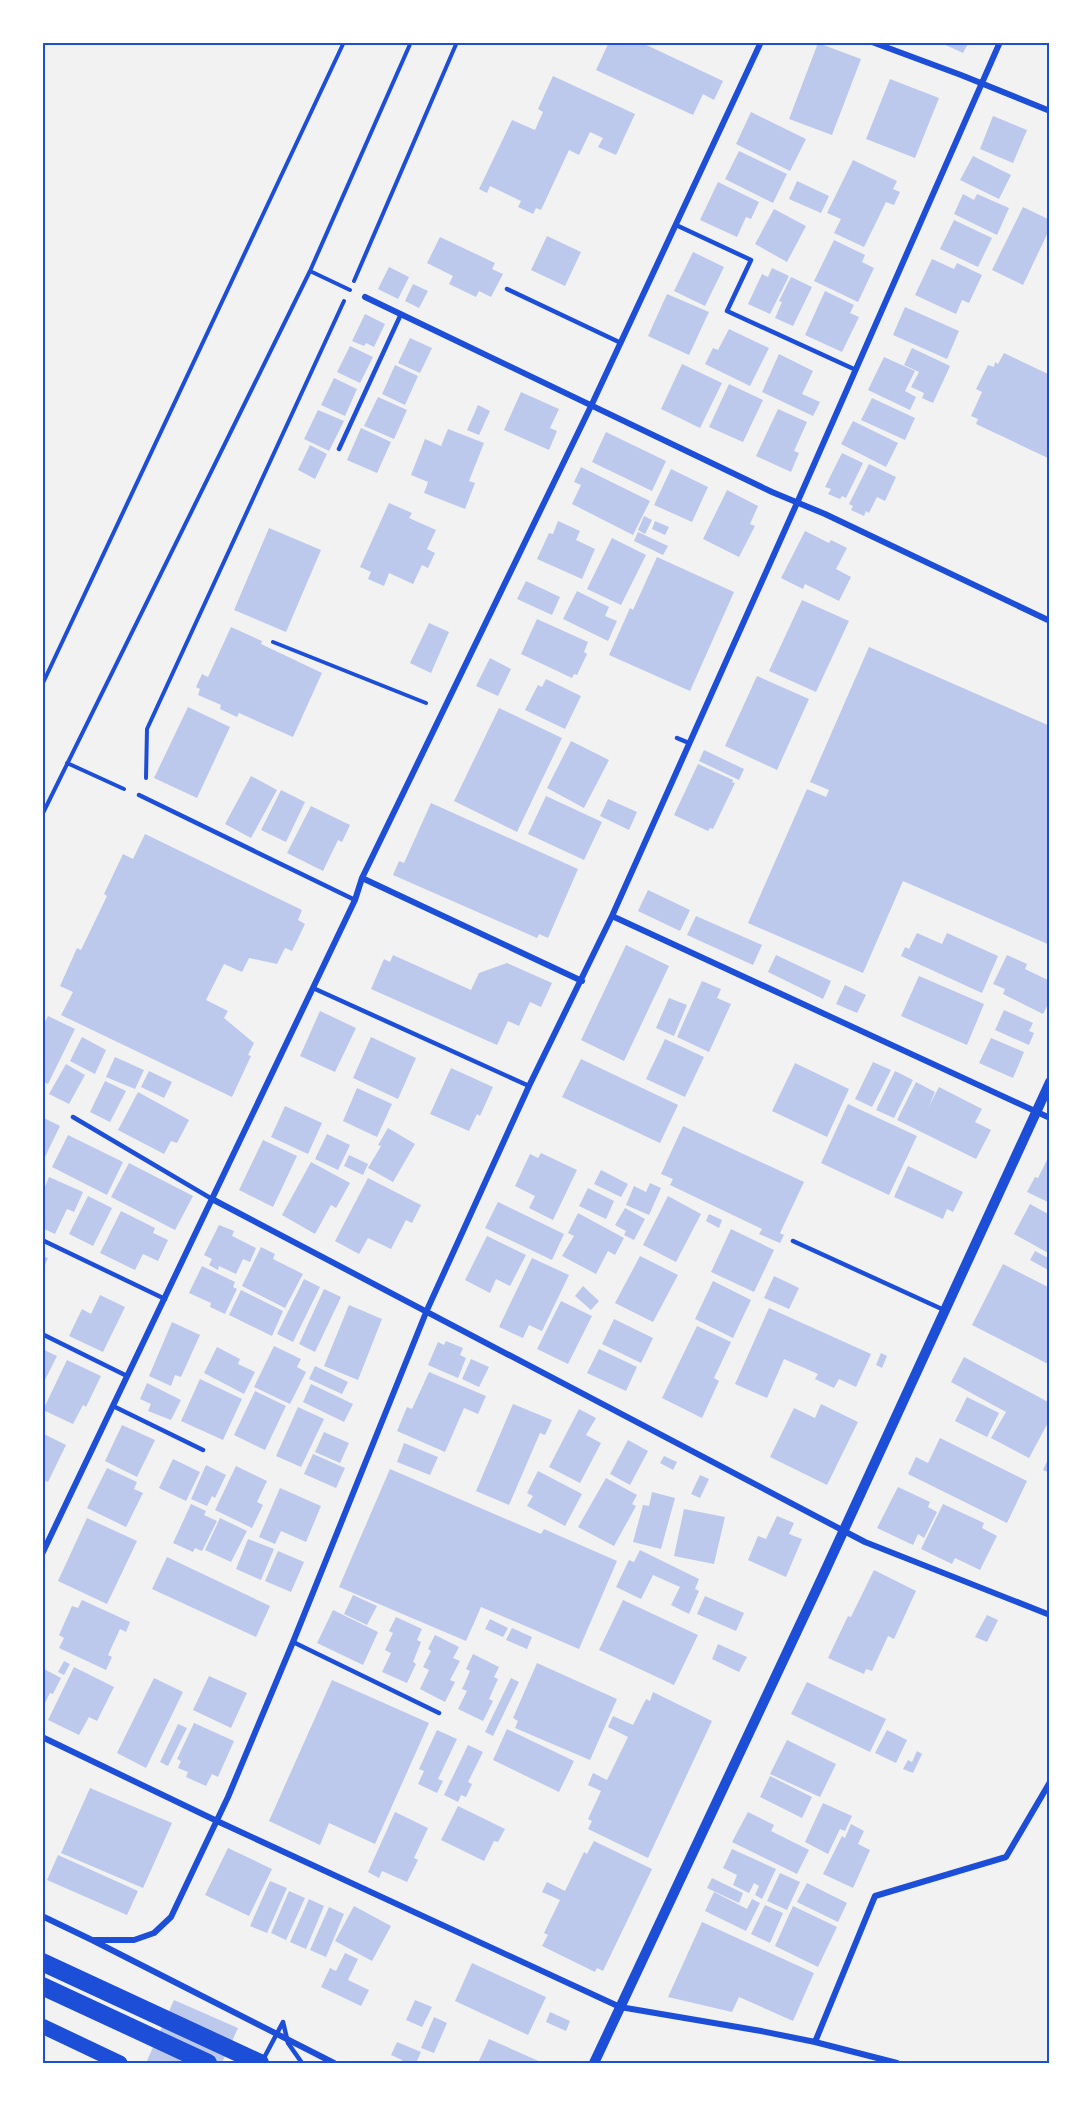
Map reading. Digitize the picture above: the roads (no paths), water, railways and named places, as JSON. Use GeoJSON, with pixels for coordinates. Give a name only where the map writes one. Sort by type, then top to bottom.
{"type":"FeatureCollection","features":[{"type":"Feature","properties":{"kind":"highway"},"geometry":{"type":"LineString","coordinates":[[42,1962],[258,2063]]}},
{"type":"Feature","properties":{"kind":"highway"},"geometry":{"type":"LineString","coordinates":[[42,1986],[208,2063]]}},
{"type":"Feature","properties":{"kind":"main road"},"geometry":{"type":"LineString","coordinates":[[42,2026],[120,2063]]}},
{"type":"Feature","properties":{"kind":"street"},"geometry":{"type":"LineString","coordinates":[[42,1554],[355,900],[362,878],[592,404],[761,42]]}},
{"type":"Feature","properties":{"kind":"street"},"geometry":{"type":"LineString","coordinates":[[872,42],[1050,111]]}},
{"type":"Feature","properties":{"kind":"street"},"geometry":{"type":"LineString","coordinates":[[92,1940],[134,1940],[154,1934],[171,1917],[217,1821],[293,1642],[427,1310],[529,1086],[612,916],[1000,42]]}},
{"type":"Feature","properties":{"kind":"street"},"geometry":{"type":"LineString","coordinates":[[365,297],[1050,621]]}},
{"type":"Feature","properties":{"kind":"street"},"geometry":{"type":"LineString","coordinates":[[362,878],[582,981]]}},
{"type":"Feature","properties":{"kind":"street"},"geometry":{"type":"LineString","coordinates":[[612,916],[1050,1118]]}},
{"type":"Feature","properties":{"kind":"street"},"geometry":{"type":"LineString","coordinates":[[594,2063],[1050,1082]]}},
{"type":"Feature","properties":{"kind":"street"},"geometry":{"type":"LineString","coordinates":[[212,1199],[427,1310],[868,1544],[1050,1615]]}},
{"type":"Feature","properties":{"kind":"street"},"geometry":{"type":"LineString","coordinates":[[42,1737],[217,1821],[620,2007],[815,2042],[897,2063]]}},
{"type":"Feature","properties":{"kind":"street"},"geometry":{"type":"LineString","coordinates":[[815,2042],[874,1896],[1006,1857],[1050,1782]]}},
{"type":"Feature","properties":{"kind":"street"},"geometry":{"type":"LineString","coordinates":[[42,1917],[334,2063]]}},
{"type":"Feature","properties":{"kind":"lane"},"geometry":{"type":"LineString","coordinates":[[676,225],[751,260],[727,311],[856,370]]}},
{"type":"Feature","properties":{"kind":"lane"},"geometry":{"type":"LineString","coordinates":[[507,289],[621,343]]}},
{"type":"Feature","properties":{"kind":"lane"},"geometry":{"type":"LineString","coordinates":[[339,449],[401,314]]}},
{"type":"Feature","properties":{"kind":"lane"},"geometry":{"type":"LineString","coordinates":[[677,738],[689,743]]}},
{"type":"Feature","properties":{"kind":"lane"},"geometry":{"type":"LineString","coordinates":[[139,795],[355,900]]}},
{"type":"Feature","properties":{"kind":"lane"},"geometry":{"type":"LineString","coordinates":[[313,988],[529,1086]]}},
{"type":"Feature","properties":{"kind":"lane"},"geometry":{"type":"LineString","coordinates":[[73,1117],[212,1199]]}},
{"type":"Feature","properties":{"kind":"lane"},"geometry":{"type":"LineString","coordinates":[[42,1240],[165,1299]]}},
{"type":"Feature","properties":{"kind":"lane"},"geometry":{"type":"LineString","coordinates":[[793,1241],[945,1310]]}},
{"type":"Feature","properties":{"kind":"lane"},"geometry":{"type":"LineString","coordinates":[[42,1334],[127,1376]]}},
{"type":"Feature","properties":{"kind":"lane"},"geometry":{"type":"LineString","coordinates":[[113,1406],[203,1450]]}},
{"type":"Feature","properties":{"kind":"lane"},"geometry":{"type":"LineString","coordinates":[[293,1642],[440,1713]]}},
{"type":"Feature","properties":{"kind":"lane"},"geometry":{"type":"LineString","coordinates":[[258,2063],[265,2056],[283,2022],[288,2043],[302,2063]]}}]}
